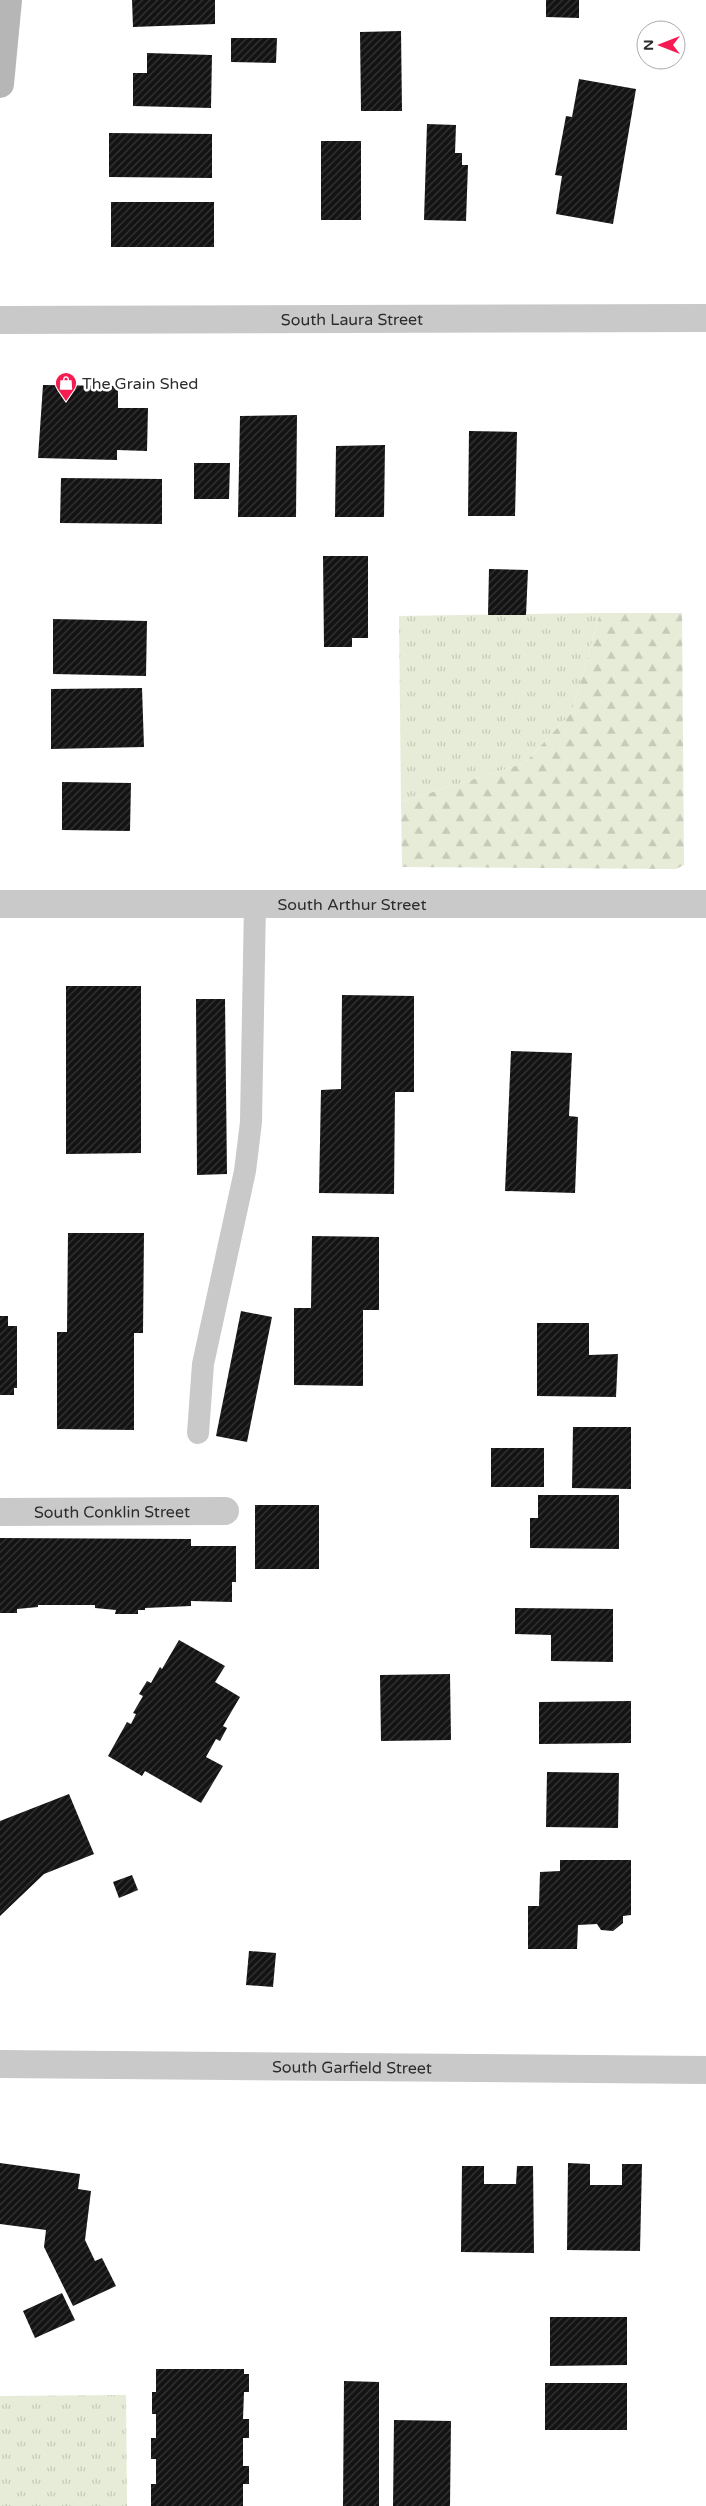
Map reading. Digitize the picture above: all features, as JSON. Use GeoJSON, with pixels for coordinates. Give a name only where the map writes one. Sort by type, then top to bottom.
{"type":"FeatureCollection","features":[{"type":"Feature","properties":{"kind":"main road"},"geometry":{"type":"LineString","coordinates":[[0,84],[8,0]]}},
{"type":"Feature","properties":{"kind":"street","name":"South Laura Street"},"geometry":{"type":"LineString","coordinates":[[0,320],[706,318]]}},
{"type":"Feature","properties":{"kind":"street","name":"South Arthur Street"},"geometry":{"type":"LineString","coordinates":[[0,904],[706,904]]}},
{"type":"Feature","properties":{"kind":"street","name":"South Conklin Street"},"geometry":{"type":"LineString","coordinates":[[0,1512],[225,1511]]}},
{"type":"Feature","properties":{"kind":"street","name":"South Garfield Street"},"geometry":{"type":"LineString","coordinates":[[0,2064],[706,2070]]}},
{"type":"Feature","properties":{"kind":"lane"},"geometry":{"type":"LineString","coordinates":[[198,1433],[203,1364],[245,1172],[251,1122],[255,904]]}},
{"type":"Feature","properties":{"kind":"green space"},"geometry":{"type":"Polygon","coordinates":[[[600,613],[572,712],[525,763],[401,802],[399,616],[600,613]]]}},
{"type":"Feature","properties":{"kind":"green space"},"geometry":{"type":"Polygon","coordinates":[[[600,613],[682,613],[684,865],[676,869],[402,867],[401,802],[525,763],[572,712],[600,613]]]}},
{"type":"Feature","properties":{"kind":"green space"},"geometry":{"type":"Polygon","coordinates":[[[126,2395],[127,2506],[0,2506],[0,2396],[126,2395]]]}},
{"type":"Feature","properties":{"kind":"building"},"geometry":{"type":"Polygon","coordinates":[[[132,0],[215,0],[215,24],[133,27],[132,0]]]}},
{"type":"Feature","properties":{"kind":"building"},"geometry":{"type":"Polygon","coordinates":[[[546,0],[579,0],[579,18],[546,17],[546,0]]]}},
{"type":"Feature","properties":{"kind":"building"},"geometry":{"type":"Polygon","coordinates":[[[401,31],[402,111],[361,111],[360,32],[401,31]]]}},
{"type":"Feature","properties":{"kind":"building"},"geometry":{"type":"Polygon","coordinates":[[[231,38],[277,38],[276,63],[231,62],[231,38]]]}},
{"type":"Feature","properties":{"kind":"building"},"geometry":{"type":"Polygon","coordinates":[[[147,53],[212,55],[211,108],[133,106],[133,73],[147,73],[147,53]]]}},
{"type":"Feature","properties":{"kind":"building"},"geometry":{"type":"Polygon","coordinates":[[[579,79],[636,89],[613,224],[556,214],[562,176],[555,175],[566,116],[572,117],[579,79]]]}},
{"type":"Feature","properties":{"kind":"building"},"geometry":{"type":"Polygon","coordinates":[[[427,124],[456,125],[455,153],[462,153],[462,165],[468,165],[466,221],[424,220],[427,124]]]}},
{"type":"Feature","properties":{"kind":"building"},"geometry":{"type":"Polygon","coordinates":[[[109,133],[212,134],[212,178],[109,177],[109,133]]]}},
{"type":"Feature","properties":{"kind":"building"},"geometry":{"type":"Polygon","coordinates":[[[321,141],[361,141],[361,220],[321,220],[321,141]]]}},
{"type":"Feature","properties":{"kind":"building"},"geometry":{"type":"Polygon","coordinates":[[[111,202],[214,202],[214,247],[111,247],[111,202]]]}},
{"type":"Feature","properties":{"kind":"building"},"geometry":{"type":"Polygon","coordinates":[[[43,385],[118,386],[118,408],[148,408],[147,451],[117,450],[117,460],[38,458],[43,385]]]}},
{"type":"Feature","properties":{"kind":"building"},"geometry":{"type":"Polygon","coordinates":[[[297,415],[296,517],[238,517],[240,416],[297,415]]]}},
{"type":"Feature","properties":{"kind":"building"},"geometry":{"type":"Polygon","coordinates":[[[469,431],[517,432],[515,516],[468,516],[469,431]]]}},
{"type":"Feature","properties":{"kind":"building"},"geometry":{"type":"Polygon","coordinates":[[[385,445],[384,517],[335,517],[336,446],[385,445]]]}},
{"type":"Feature","properties":{"kind":"building"},"geometry":{"type":"Polygon","coordinates":[[[194,463],[230,463],[229,499],[194,499],[194,463]]]}},
{"type":"Feature","properties":{"kind":"building"},"geometry":{"type":"Polygon","coordinates":[[[61,478],[162,479],[162,524],[60,523],[61,478]]]}},
{"type":"Feature","properties":{"kind":"building"},"geometry":{"type":"Polygon","coordinates":[[[323,556],[368,556],[368,638],[352,638],[352,647],[324,647],[323,556]]]}},
{"type":"Feature","properties":{"kind":"building"},"geometry":{"type":"Polygon","coordinates":[[[489,569],[528,570],[526,615],[488,615],[489,569]]]}},
{"type":"Feature","properties":{"kind":"building"},"geometry":{"type":"Polygon","coordinates":[[[53,619],[147,621],[146,676],[53,674],[53,619]]]}},
{"type":"Feature","properties":{"kind":"building"},"geometry":{"type":"Polygon","coordinates":[[[142,688],[144,747],[51,749],[51,689],[142,688]]]}},
{"type":"Feature","properties":{"kind":"building"},"geometry":{"type":"Polygon","coordinates":[[[62,782],[131,783],[130,831],[62,830],[62,782]]]}},
{"type":"Feature","properties":{"kind":"building"},"geometry":{"type":"Polygon","coordinates":[[[66,986],[141,986],[141,1153],[66,1154],[66,986]]]}},
{"type":"Feature","properties":{"kind":"building"},"geometry":{"type":"Polygon","coordinates":[[[342,995],[414,996],[414,1092],[395,1092],[394,1194],[319,1193],[321,1090],[341,1089],[342,995]]]}},
{"type":"Feature","properties":{"kind":"building"},"geometry":{"type":"Polygon","coordinates":[[[196,999],[225,999],[227,1174],[197,1175],[196,999]]]}},
{"type":"Feature","properties":{"kind":"building"},"geometry":{"type":"Polygon","coordinates":[[[511,1051],[572,1053],[569,1116],[578,1117],[575,1193],[505,1191],[511,1051]]]}},
{"type":"Feature","properties":{"kind":"building"},"geometry":{"type":"Polygon","coordinates":[[[68,1233],[144,1233],[143,1333],[134,1333],[134,1430],[57,1429],[57,1332],[67,1332],[68,1233]]]}},
{"type":"Feature","properties":{"kind":"building"},"geometry":{"type":"Polygon","coordinates":[[[312,1236],[379,1237],[379,1310],[363,1310],[363,1386],[294,1385],[294,1308],[311,1308],[312,1236]]]}},
{"type":"Feature","properties":{"kind":"building"},"geometry":{"type":"Polygon","coordinates":[[[241,1311],[272,1317],[247,1442],[216,1436],[241,1311]]]}},
{"type":"Feature","properties":{"kind":"building"},"geometry":{"type":"Polygon","coordinates":[[[0,1316],[8,1316],[8,1326],[17,1326],[17,1388],[14,1388],[14,1395],[0,1395],[0,1316]]]}},
{"type":"Feature","properties":{"kind":"building"},"geometry":{"type":"Polygon","coordinates":[[[537,1323],[589,1323],[589,1355],[618,1354],[616,1397],[537,1396],[537,1323]]]}},
{"type":"Feature","properties":{"kind":"building"},"geometry":{"type":"Polygon","coordinates":[[[573,1427],[631,1427],[631,1489],[572,1488],[573,1427]]]}},
{"type":"Feature","properties":{"kind":"building"},"geometry":{"type":"Polygon","coordinates":[[[491,1448],[544,1448],[544,1487],[491,1487],[491,1448]]]}},
{"type":"Feature","properties":{"kind":"building"},"geometry":{"type":"Polygon","coordinates":[[[538,1495],[619,1495],[619,1549],[530,1548],[530,1518],[538,1518],[538,1495]]]}},
{"type":"Feature","properties":{"kind":"building"},"geometry":{"type":"Polygon","coordinates":[[[255,1505],[319,1505],[319,1569],[255,1569],[255,1505]]]}},
{"type":"Feature","properties":{"kind":"building"},"geometry":{"type":"Polygon","coordinates":[[[0,1538],[191,1539],[191,1546],[236,1546],[236,1582],[232,1582],[232,1602],[191,1601],[191,1606],[145,1608],[145,1610],[138,1610],[138,1614],[115,1614],[116,1610],[95,1608],[95,1605],[38,1605],[38,1607],[17,1609],[17,1613],[0,1613],[0,1538]]]}},
{"type":"Feature","properties":{"kind":"building"},"geometry":{"type":"Polygon","coordinates":[[[515,1608],[613,1609],[613,1662],[551,1661],[551,1635],[515,1634],[515,1608]]]}},
{"type":"Feature","properties":{"kind":"building"},"geometry":{"type":"Polygon","coordinates":[[[179,1640],[225,1666],[215,1682],[240,1697],[223,1726],[227,1728],[220,1741],[216,1739],[206,1757],[223,1766],[201,1803],[145,1771],[142,1776],[108,1756],[127,1722],[131,1724],[136,1714],[133,1713],[143,1696],[139,1694],[147,1681],[151,1683],[160,1667],[162,1669],[179,1640]]]}},
{"type":"Feature","properties":{"kind":"building"},"geometry":{"type":"Polygon","coordinates":[[[450,1674],[451,1740],[381,1741],[380,1675],[450,1674]]]}},
{"type":"Feature","properties":{"kind":"building"},"geometry":{"type":"Polygon","coordinates":[[[631,1701],[631,1743],[539,1744],[539,1702],[631,1701]]]}},
{"type":"Feature","properties":{"kind":"building"},"geometry":{"type":"Polygon","coordinates":[[[547,1772],[619,1773],[618,1828],[546,1827],[547,1772]]]}},
{"type":"Feature","properties":{"kind":"building"},"geometry":{"type":"Polygon","coordinates":[[[69,1794],[94,1854],[44,1874],[0,1916],[0,1821],[69,1794]]]}},
{"type":"Feature","properties":{"kind":"building"},"geometry":{"type":"Polygon","coordinates":[[[560,1860],[631,1860],[631,1915],[623,1916],[623,1923],[613,1931],[601,1930],[597,1924],[578,1925],[577,1949],[528,1949],[528,1906],[539,1906],[540,1872],[560,1871],[560,1860]]]}},
{"type":"Feature","properties":{"kind":"building"},"geometry":{"type":"Polygon","coordinates":[[[132,1875],[138,1890],[119,1898],[113,1882],[132,1875]]]}},
{"type":"Feature","properties":{"kind":"building"},"geometry":{"type":"Polygon","coordinates":[[[249,1951],[276,1953],[273,1987],[246,1985],[249,1951]]]}},
{"type":"Feature","properties":{"kind":"building"},"geometry":{"type":"Polygon","coordinates":[[[0,2163],[80,2174],[78,2189],[91,2191],[85,2240],[95,2261],[102,2258],[116,2286],[73,2306],[44,2247],[46,2230],[0,2224],[0,2163]]]}},
{"type":"Feature","properties":{"kind":"building"},"geometry":{"type":"Polygon","coordinates":[[[568,2163],[590,2164],[590,2185],[622,2185],[622,2164],[642,2164],[640,2251],[567,2250],[568,2163]]]}},
{"type":"Feature","properties":{"kind":"building"},"geometry":{"type":"Polygon","coordinates":[[[462,2166],[484,2166],[484,2184],[516,2184],[517,2166],[533,2166],[534,2253],[461,2252],[462,2166]]]}},
{"type":"Feature","properties":{"kind":"building"},"geometry":{"type":"Polygon","coordinates":[[[62,2293],[75,2320],[35,2338],[23,2311],[62,2293]]]}},
{"type":"Feature","properties":{"kind":"building"},"geometry":{"type":"Polygon","coordinates":[[[550,2317],[627,2317],[627,2365],[550,2366],[550,2317]]]}},
{"type":"Feature","properties":{"kind":"building"},"geometry":{"type":"Polygon","coordinates":[[[156,2369],[244,2369],[244,2374],[249,2374],[249,2392],[244,2392],[243,2419],[249,2419],[249,2438],[243,2438],[243,2466],[249,2466],[249,2484],[243,2484],[243,2506],[151,2506],[151,2484],[156,2484],[156,2459],[151,2459],[151,2438],[156,2438],[156,2414],[152,2414],[152,2392],[156,2392],[156,2369]]]}},
{"type":"Feature","properties":{"kind":"building"},"geometry":{"type":"Polygon","coordinates":[[[344,2381],[379,2382],[379,2506],[343,2506],[344,2381]]]}},
{"type":"Feature","properties":{"kind":"building"},"geometry":{"type":"Polygon","coordinates":[[[545,2383],[627,2383],[627,2430],[545,2430],[545,2383]]]}},
{"type":"Feature","properties":{"kind":"building"},"geometry":{"type":"Polygon","coordinates":[[[394,2420],[451,2421],[450,2506],[393,2506],[394,2420]]]}},
{"type":"Feature","properties":{"kind":"place","name":"The Grain Shed"},"geometry":{"type":"Point","coordinates":[66,402]}}]}
